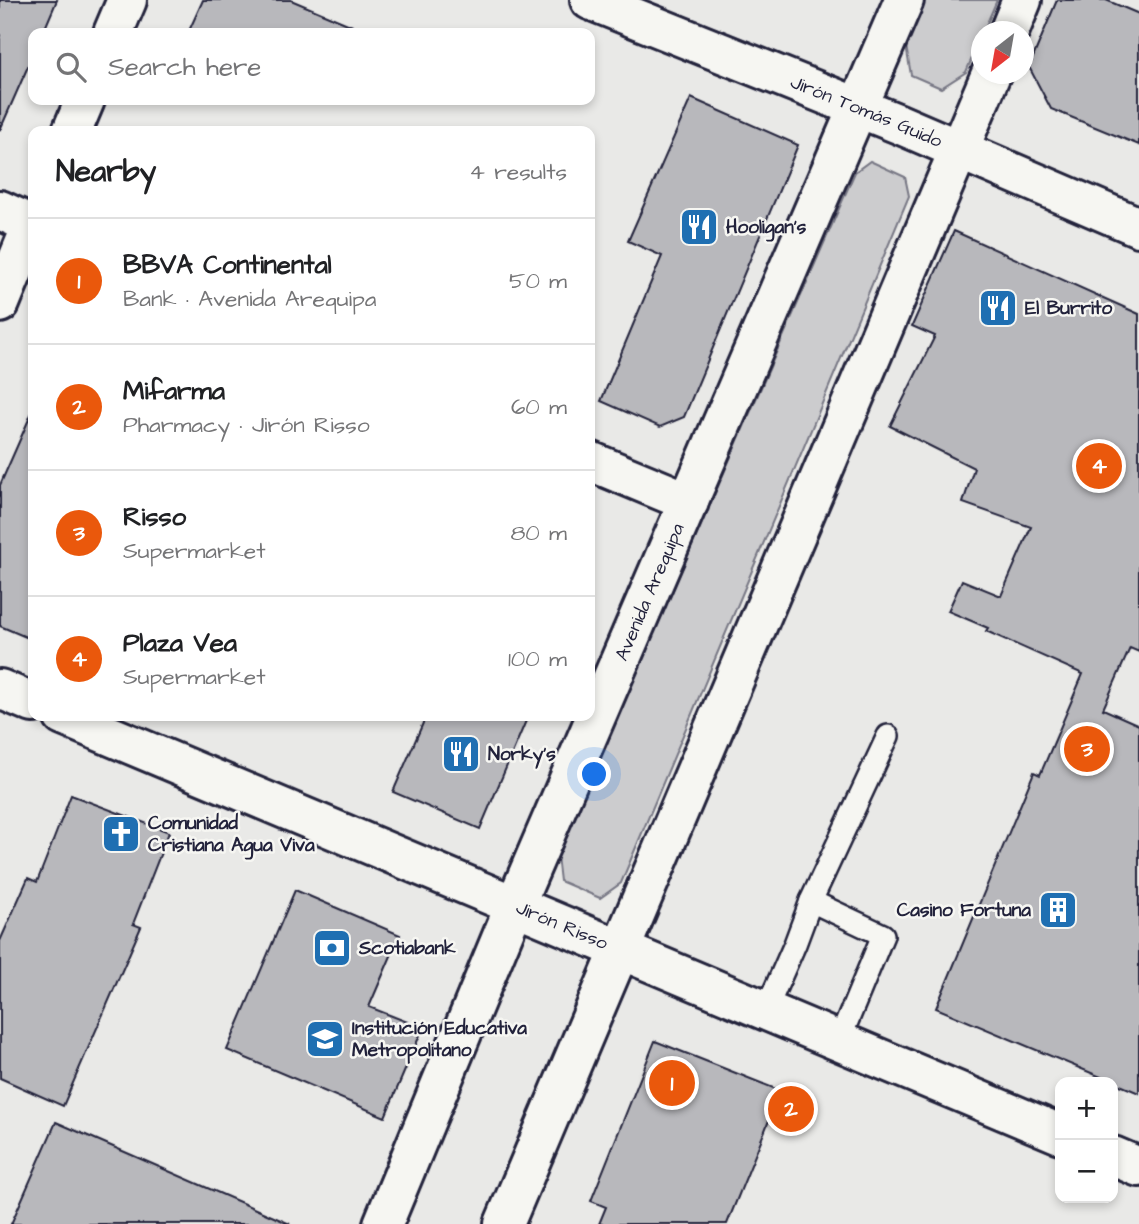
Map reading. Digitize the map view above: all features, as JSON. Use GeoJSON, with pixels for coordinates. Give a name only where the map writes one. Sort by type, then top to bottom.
{"type":"FeatureCollection","features":[{"type":"Feature","properties":{"kind":"main road"},"geometry":{"type":"LineString","coordinates":[[115,28],[127,0]]}},
{"type":"Feature","properties":{"kind":"main road","name":"Jirón Tomás Guido"},"geometry":{"type":"LineString","coordinates":[[590,0],[958,149],[1139,227]]}},
{"type":"Feature","properties":{"kind":"main road","name":"Avenida Arequipa"},"geometry":{"type":"LineString","coordinates":[[595,720],[904,0]]}},
{"type":"Feature","properties":{"kind":"main road"},"geometry":{"type":"LineString","coordinates":[[1014,21],[1023,0]]}},
{"type":"Feature","properties":{"kind":"main road"},"geometry":{"type":"LineString","coordinates":[[504,1224],[987,84]]}},
{"type":"Feature","properties":{"kind":"main road"},"geometry":{"type":"LineString","coordinates":[[74,126],[83,105]]}},
{"type":"Feature","properties":{"kind":"main road"},"geometry":{"type":"LineString","coordinates":[[0,210],[28,222]]}},
{"type":"Feature","properties":{"kind":"main road"},"geometry":{"type":"LineString","coordinates":[[0,303],[28,236]]}},
{"type":"Feature","properties":{"kind":"main road"},"geometry":{"type":"LineString","coordinates":[[595,463],[689,502]]}},
{"type":"Feature","properties":{"kind":"main road"},"geometry":{"type":"LineString","coordinates":[[0,689],[28,701]]}},
{"type":"Feature","properties":{"kind":"main road","name":"Jirón Risso"},"geometry":{"type":"LineString","coordinates":[[75,721],[1055,1132]]}},
{"type":"Feature","properties":{"kind":"main road","name":"Avenida Arequipa"},"geometry":{"type":"LineString","coordinates":[[383,1224],[594,721]]}},
{"type":"Feature","properties":{"kind":"main road"},"geometry":{"type":"LineString","coordinates":[[1118,1158],[1139,1167]]}},
{"type":"Feature","properties":{"kind":"lane"},"geometry":{"type":"LineString","coordinates":[[765,1010],[811,901],[888,736]]}},
{"type":"Feature","properties":{"kind":"lane"},"geometry":{"type":"LineString","coordinates":[[811,901],[883,935],[839,1041]]}},
{"type":"Feature","properties":{"kind":"shaded area"},"geometry":{"type":"Polygon","coordinates":[[[924,0],[997,0],[988,21],[971,21],[971,60],[966,72],[941,88],[911,75],[906,46],[924,0]]]}},
{"type":"Feature","properties":{"kind":"shaded area"},"geometry":{"type":"Polygon","coordinates":[[[870,161],[905,177],[909,196],[621,883],[600,898],[560,881],[557,856],[855,172],[870,161]]]}},
{"type":"Feature","properties":{"kind":"building"},"geometry":{"type":"Polygon","coordinates":[[[0,0],[57,0],[45,28],[28,28],[28,66],[0,130],[0,0]]]}},
{"type":"Feature","properties":{"kind":"building"},"geometry":{"type":"Polygon","coordinates":[[[203,0],[291,0],[357,28],[190,28],[203,0]]]}},
{"type":"Feature","properties":{"kind":"building"},"geometry":{"type":"Polygon","coordinates":[[[1057,0],[1106,0],[1139,14],[1139,145],[1051,109],[1034,77],[1034,55],[1057,0]]]}},
{"type":"Feature","properties":{"kind":"building"},"geometry":{"type":"Polygon","coordinates":[[[691,98],[798,145],[684,417],[660,427],[601,401],[662,256],[628,241],[691,98]]]}},
{"type":"Feature","properties":{"kind":"building"},"geometry":{"type":"Polygon","coordinates":[[[954,231],[1139,314],[1139,652],[1130,648],[1103,709],[1139,725],[1139,1093],[1118,1084],[1118,1077],[1101,1077],[936,1008],[1034,772],[1040,775],[1083,674],[948,611],[962,580],[1001,596],[1031,527],[963,503],[974,468],[890,426],[935,336],[912,326],[954,231]]]}},
{"type":"Feature","properties":{"kind":"building"},"geometry":{"type":"Polygon","coordinates":[[[28,421],[28,638],[0,626],[0,485],[28,421]]]}},
{"type":"Feature","properties":{"kind":"building","name":"Norky's"},"geometry":{"type":"Polygon","coordinates":[[[424,721],[526,721],[480,829],[393,792],[424,721]]]}},
{"type":"Feature","properties":{"kind":"building"},"geometry":{"type":"Polygon","coordinates":[[[71,795],[169,832],[133,924],[141,927],[63,1106],[0,1078],[0,941],[28,878],[37,882],[71,795]]]}},
{"type":"Feature","properties":{"kind":"building","name":"Institución Educativa Metropolitano"},"geometry":{"type":"Polygon","coordinates":[[[295,890],[400,935],[369,1007],[423,1028],[385,1117],[227,1050],[295,890]]]}},
{"type":"Feature","properties":{"kind":"building"},"geometry":{"type":"Polygon","coordinates":[[[655,1041],[781,1091],[727,1224],[599,1224],[606,1207],[591,1201],[655,1041]]]}},
{"type":"Feature","properties":{"kind":"building"},"geometry":{"type":"Polygon","coordinates":[[[56,1122],[290,1224],[11,1224],[56,1122]]]}},
{"type":"Feature","properties":{"kind":"place","name":"Hooligan's"},"geometry":{"type":"Point","coordinates":[699,227]}},
{"type":"Feature","properties":{"kind":"place","name":"El Burrito"},"geometry":{"type":"Point","coordinates":[998,308]}},
{"type":"Feature","properties":{"kind":"place","name":"Plaza Vea"},"geometry":{"type":"Point","coordinates":[1099,466]}},
{"type":"Feature","properties":{"kind":"place","name":"Risso"},"geometry":{"type":"Point","coordinates":[1087,749]}},
{"type":"Feature","properties":{"kind":"place","name":"Norky's"},"geometry":{"type":"Point","coordinates":[461,754]}},
{"type":"Feature","properties":{"kind":"place","name":"Comunidad Cristiana Agua Viva"},"geometry":{"type":"Point","coordinates":[121,834]}},
{"type":"Feature","properties":{"kind":"place","name":"Casino Fortuna"},"geometry":{"type":"Point","coordinates":[1058,910]}},
{"type":"Feature","properties":{"kind":"place","name":"Scotiabank"},"geometry":{"type":"Point","coordinates":[332,948]}},
{"type":"Feature","properties":{"kind":"place","name":"Institución Educativa Metropolitano"},"geometry":{"type":"Point","coordinates":[325,1039]}},
{"type":"Feature","properties":{"kind":"place","name":"BBVA Continental"},"geometry":{"type":"Point","coordinates":[672,1083]}},
{"type":"Feature","properties":{"kind":"place","name":"Mifarma"},"geometry":{"type":"Point","coordinates":[791,1109]}}]}
